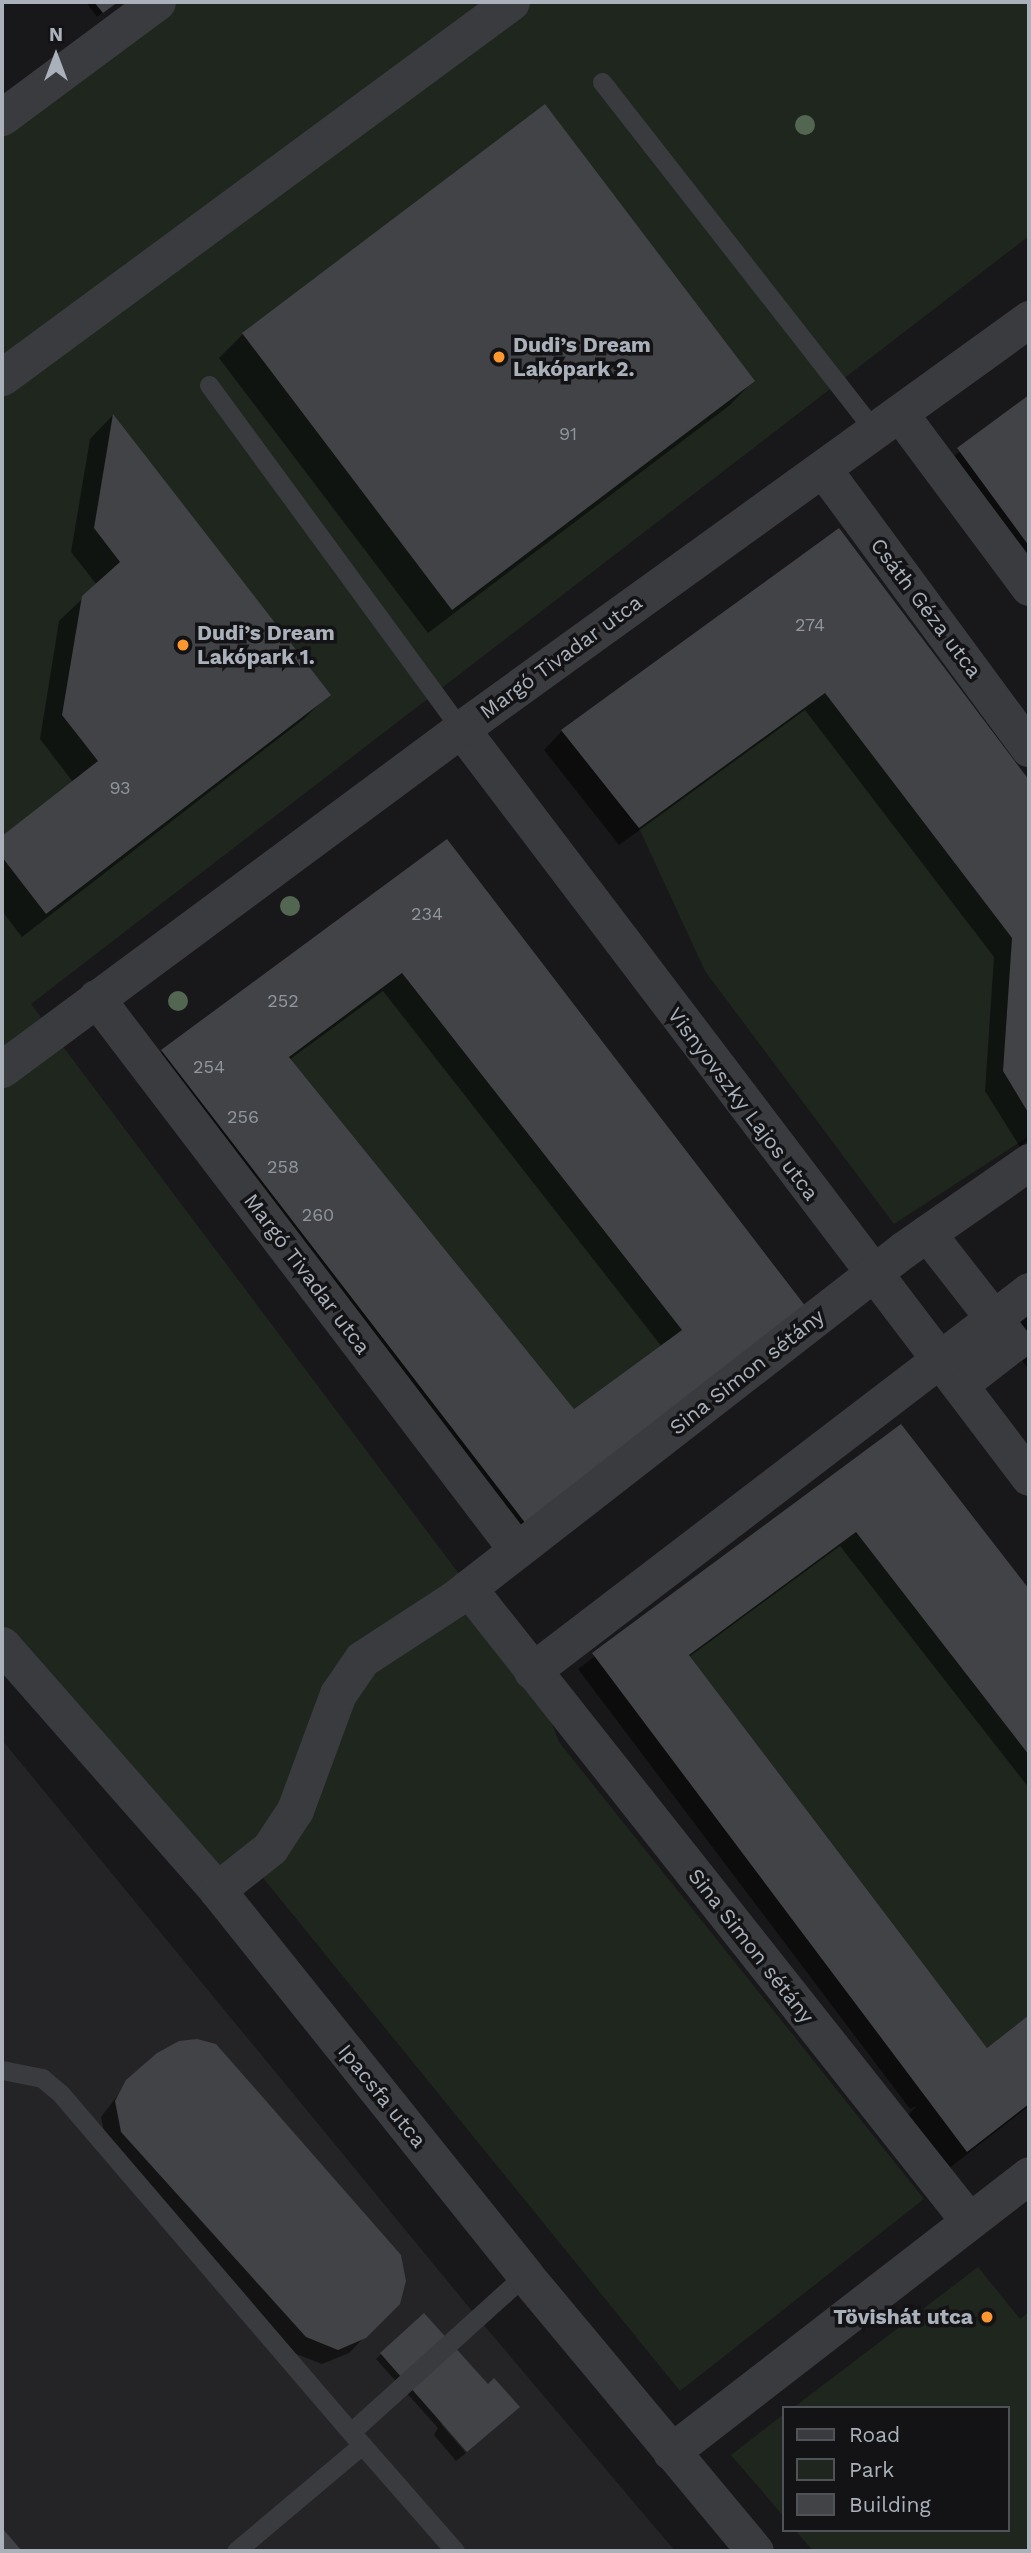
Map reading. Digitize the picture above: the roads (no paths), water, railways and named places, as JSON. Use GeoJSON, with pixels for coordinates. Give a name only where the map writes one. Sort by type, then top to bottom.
{"type":"FeatureCollection","features":[{"type":"Feature","properties":{"kind":"street"},"geometry":{"type":"LineString","coordinates":[[2,117],[157,2]]}},
{"type":"Feature","properties":{"kind":"street"},"geometry":{"type":"LineString","coordinates":[[2,377],[511,2]]}},
{"type":"Feature","properties":{"kind":"street","name":"Margó Tivadar utca"},"geometry":{"type":"LineString","coordinates":[[2,1069],[461,729],[1029,320]]}},
{"type":"Feature","properties":{"kind":"street"},"geometry":{"type":"LineString","coordinates":[[888,423],[1029,587]]}},
{"type":"Feature","properties":{"kind":"street","name":"Csáth Géza utca"},"geometry":{"type":"LineString","coordinates":[[823,469],[1029,748]]}},
{"type":"Feature","properties":{"kind":"street","name":"Visnyovszky Lajos utca"},"geometry":{"type":"LineString","coordinates":[[461,729],[872,1274],[1029,1477]]}},
{"type":"Feature","properties":{"kind":"street","name":"Margó Tivadar utca"},"geometry":{"type":"LineString","coordinates":[[96,998],[517,1550]]}},
{"type":"Feature","properties":{"kind":"street","name":"Sina Simon sétány"},"geometry":{"type":"LineString","coordinates":[[217,1890],[270,1849],[295,1810],[338,1694],[362,1659],[468,1588],[872,1274],[1029,1162]]}},
{"type":"Feature","properties":{"kind":"street"},"geometry":{"type":"LineString","coordinates":[[927,1233],[993,1318]]}},
{"type":"Feature","properties":{"kind":"street"},"geometry":{"type":"LineString","coordinates":[[532,1671],[883,1403],[949,1372],[993,1318],[1029,1291]]}},
{"type":"Feature","properties":{"kind":"street","name":"Sina Simon sétány"},"geometry":{"type":"LineString","coordinates":[[468,1588],[970,2221]]}},
{"type":"Feature","properties":{"kind":"street","name":"Ipacsfa utca"},"geometry":{"type":"LineString","coordinates":[[2,1645],[217,1890],[525,2275],[755,2551]]}},
{"type":"Feature","properties":{"kind":"street"},"geometry":{"type":"LineString","coordinates":[[671,2452],[1029,2175]]}},
{"type":"Feature","properties":{"kind":"lane"},"geometry":{"type":"LineString","coordinates":[[602,82],[888,423]]}},
{"type":"Feature","properties":{"kind":"lane"},"geometry":{"type":"LineString","coordinates":[[209,385],[461,729]]}},
{"type":"Feature","properties":{"kind":"lane"},"geometry":{"type":"LineString","coordinates":[[2,2070],[42,2078],[60,2093],[455,2551]]}},
{"type":"Feature","properties":{"kind":"lane"},"geometry":{"type":"LineString","coordinates":[[236,2551],[525,2275]]}},
{"type":"Feature","properties":{"kind":"place","name":"Dudi’s Dream Lakópark 2."},"geometry":{"type":"Point","coordinates":[499,357]}},
{"type":"Feature","properties":{"kind":"place","name":"Dudi’s Dream Lakópark 1."},"geometry":{"type":"Point","coordinates":[183,645]}},
{"type":"Feature","properties":{"kind":"place","name":"Tövishát utca"},"geometry":{"type":"Point","coordinates":[987,2317]}}]}
